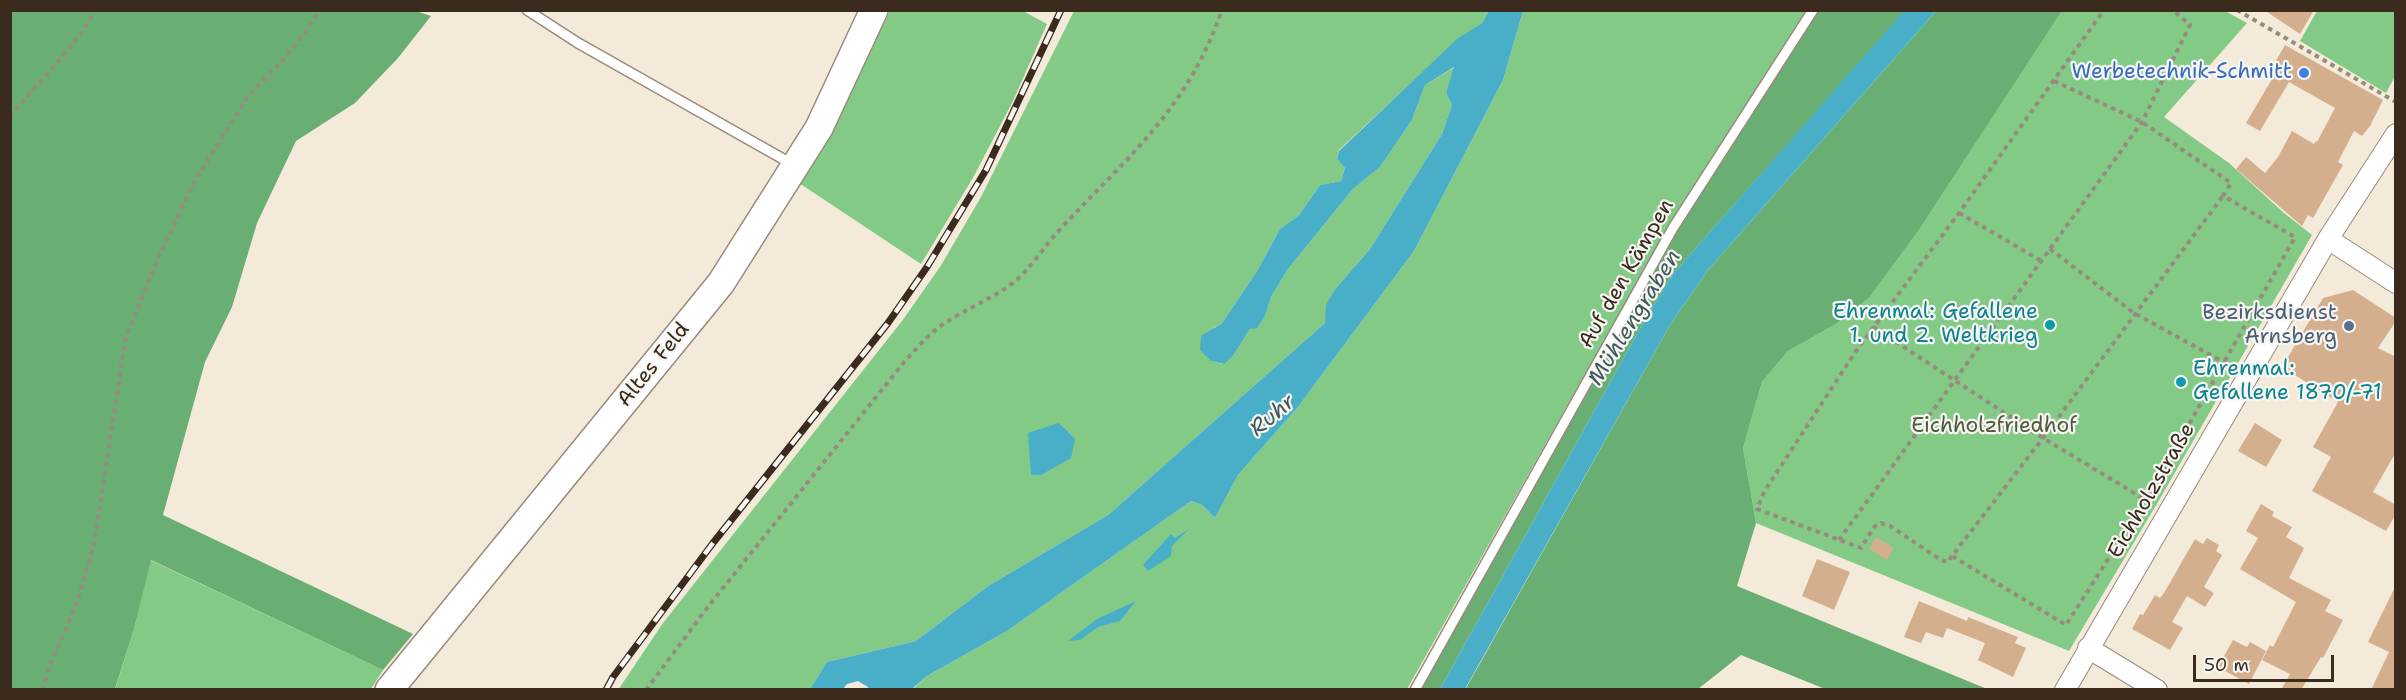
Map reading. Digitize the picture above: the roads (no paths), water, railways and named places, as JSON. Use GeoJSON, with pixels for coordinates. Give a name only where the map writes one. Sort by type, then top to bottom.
{"type":"FeatureCollection","features":[{"type":"Feature","properties":{"kind":"main road","name":"Altes Feld"},"geometry":{"type":"LineString","coordinates":[[389,690],[721,283],[819,128],[874,10]]}},
{"type":"Feature","properties":{"kind":"street","name":"Eichholzstraße"},"geometry":{"type":"LineString","coordinates":[[2065,690],[2328,239],[2396,134]]}},
{"type":"Feature","properties":{"kind":"street"},"geometry":{"type":"LineString","coordinates":[[2328,239],[2396,283]]}},
{"type":"Feature","properties":{"kind":"street"},"geometry":{"type":"LineString","coordinates":[[2088,648],[2157,690]]}},
{"type":"Feature","properties":{"kind":"lane"},"geometry":{"type":"LineString","coordinates":[[527,10],[578,43],[795,165]]}},
{"type":"Feature","properties":{"kind":"lane","name":"Auf den Kämpen"},"geometry":{"type":"LineString","coordinates":[[1415,690],[1673,228],[1813,10]]}},
{"type":"Feature","properties":{"kind":"water"},"geometry":{"type":"Polygon","coordinates":[[[1905,10],[1936,11],[1708,270],[1670,325],[1465,689],[1440,689],[1642,325],[1673,274],[1905,10]]]}},
{"type":"Feature","properties":{"kind":"water","name":"Ruhr"},"geometry":{"type":"Polygon","coordinates":[[[1489,11],[1523,11],[1503,80],[1414,251],[1298,407],[1238,475],[1215,518],[1202,505],[1191,501],[1007,631],[927,676],[912,689],[868,689],[858,681],[847,684],[843,689],[810,689],[827,662],[916,641],[988,586],[1108,515],[1325,323],[1326,305],[1336,288],[1370,249],[1442,134],[1452,105],[1446,93],[1454,67],[1425,85],[1412,120],[1380,167],[1353,189],[1288,269],[1271,297],[1265,316],[1257,328],[1250,329],[1233,356],[1224,364],[1211,361],[1200,350],[1201,336],[1222,323],[1257,271],[1280,229],[1299,215],[1320,185],[1341,181],[1345,168],[1337,159],[1339,151],[1457,39],[1482,23],[1489,11]]]}},
{"type":"Feature","properties":{"kind":"water"},"geometry":{"type":"Polygon","coordinates":[[[1059,423],[1075,439],[1071,458],[1041,475],[1031,475],[1028,433],[1059,423]]]}},
{"type":"Feature","properties":{"kind":"water"},"geometry":{"type":"Polygon","coordinates":[[[1189,529],[1172,546],[1171,556],[1148,571],[1143,565],[1171,534],[1175,538],[1189,529]]]}},
{"type":"Feature","properties":{"kind":"water"},"geometry":{"type":"Polygon","coordinates":[[[1136,601],[1120,621],[1098,627],[1080,640],[1068,641],[1097,619],[1136,601]]]}},
{"type":"Feature","properties":{"kind":"railway"},"geometry":{"type":"LineString","coordinates":[[606,690],[613,677],[713,543],[888,323],[927,267],[986,170],[1061,10]]}},
{"type":"Feature","properties":{"kind":"place","name":"Werbetechnik-Schmitt"},"geometry":{"type":"Point","coordinates":[2304,73]}},
{"type":"Feature","properties":{"kind":"place","name":"Ehrenmal: Gefallene 1. und 2. Weltkrieg"},"geometry":{"type":"Point","coordinates":[2050,325]}},
{"type":"Feature","properties":{"kind":"place","name":"Bezirksdienst Arnsberg"},"geometry":{"type":"Point","coordinates":[2349,326]}},
{"type":"Feature","properties":{"kind":"place","name":"Ehrenmal: Gefallene 1870/-71"},"geometry":{"type":"Point","coordinates":[2181,382]}},
{"type":"Feature","properties":{"kind":"water label","name":"Mühlengraben"},"geometry":{"type":"Point","coordinates":[1635,318]}},
{"type":"Feature","properties":{"kind":"park label","name":"Eichholzfriedhof"},"geometry":{"type":"Point","coordinates":[1994,427]}}]}
